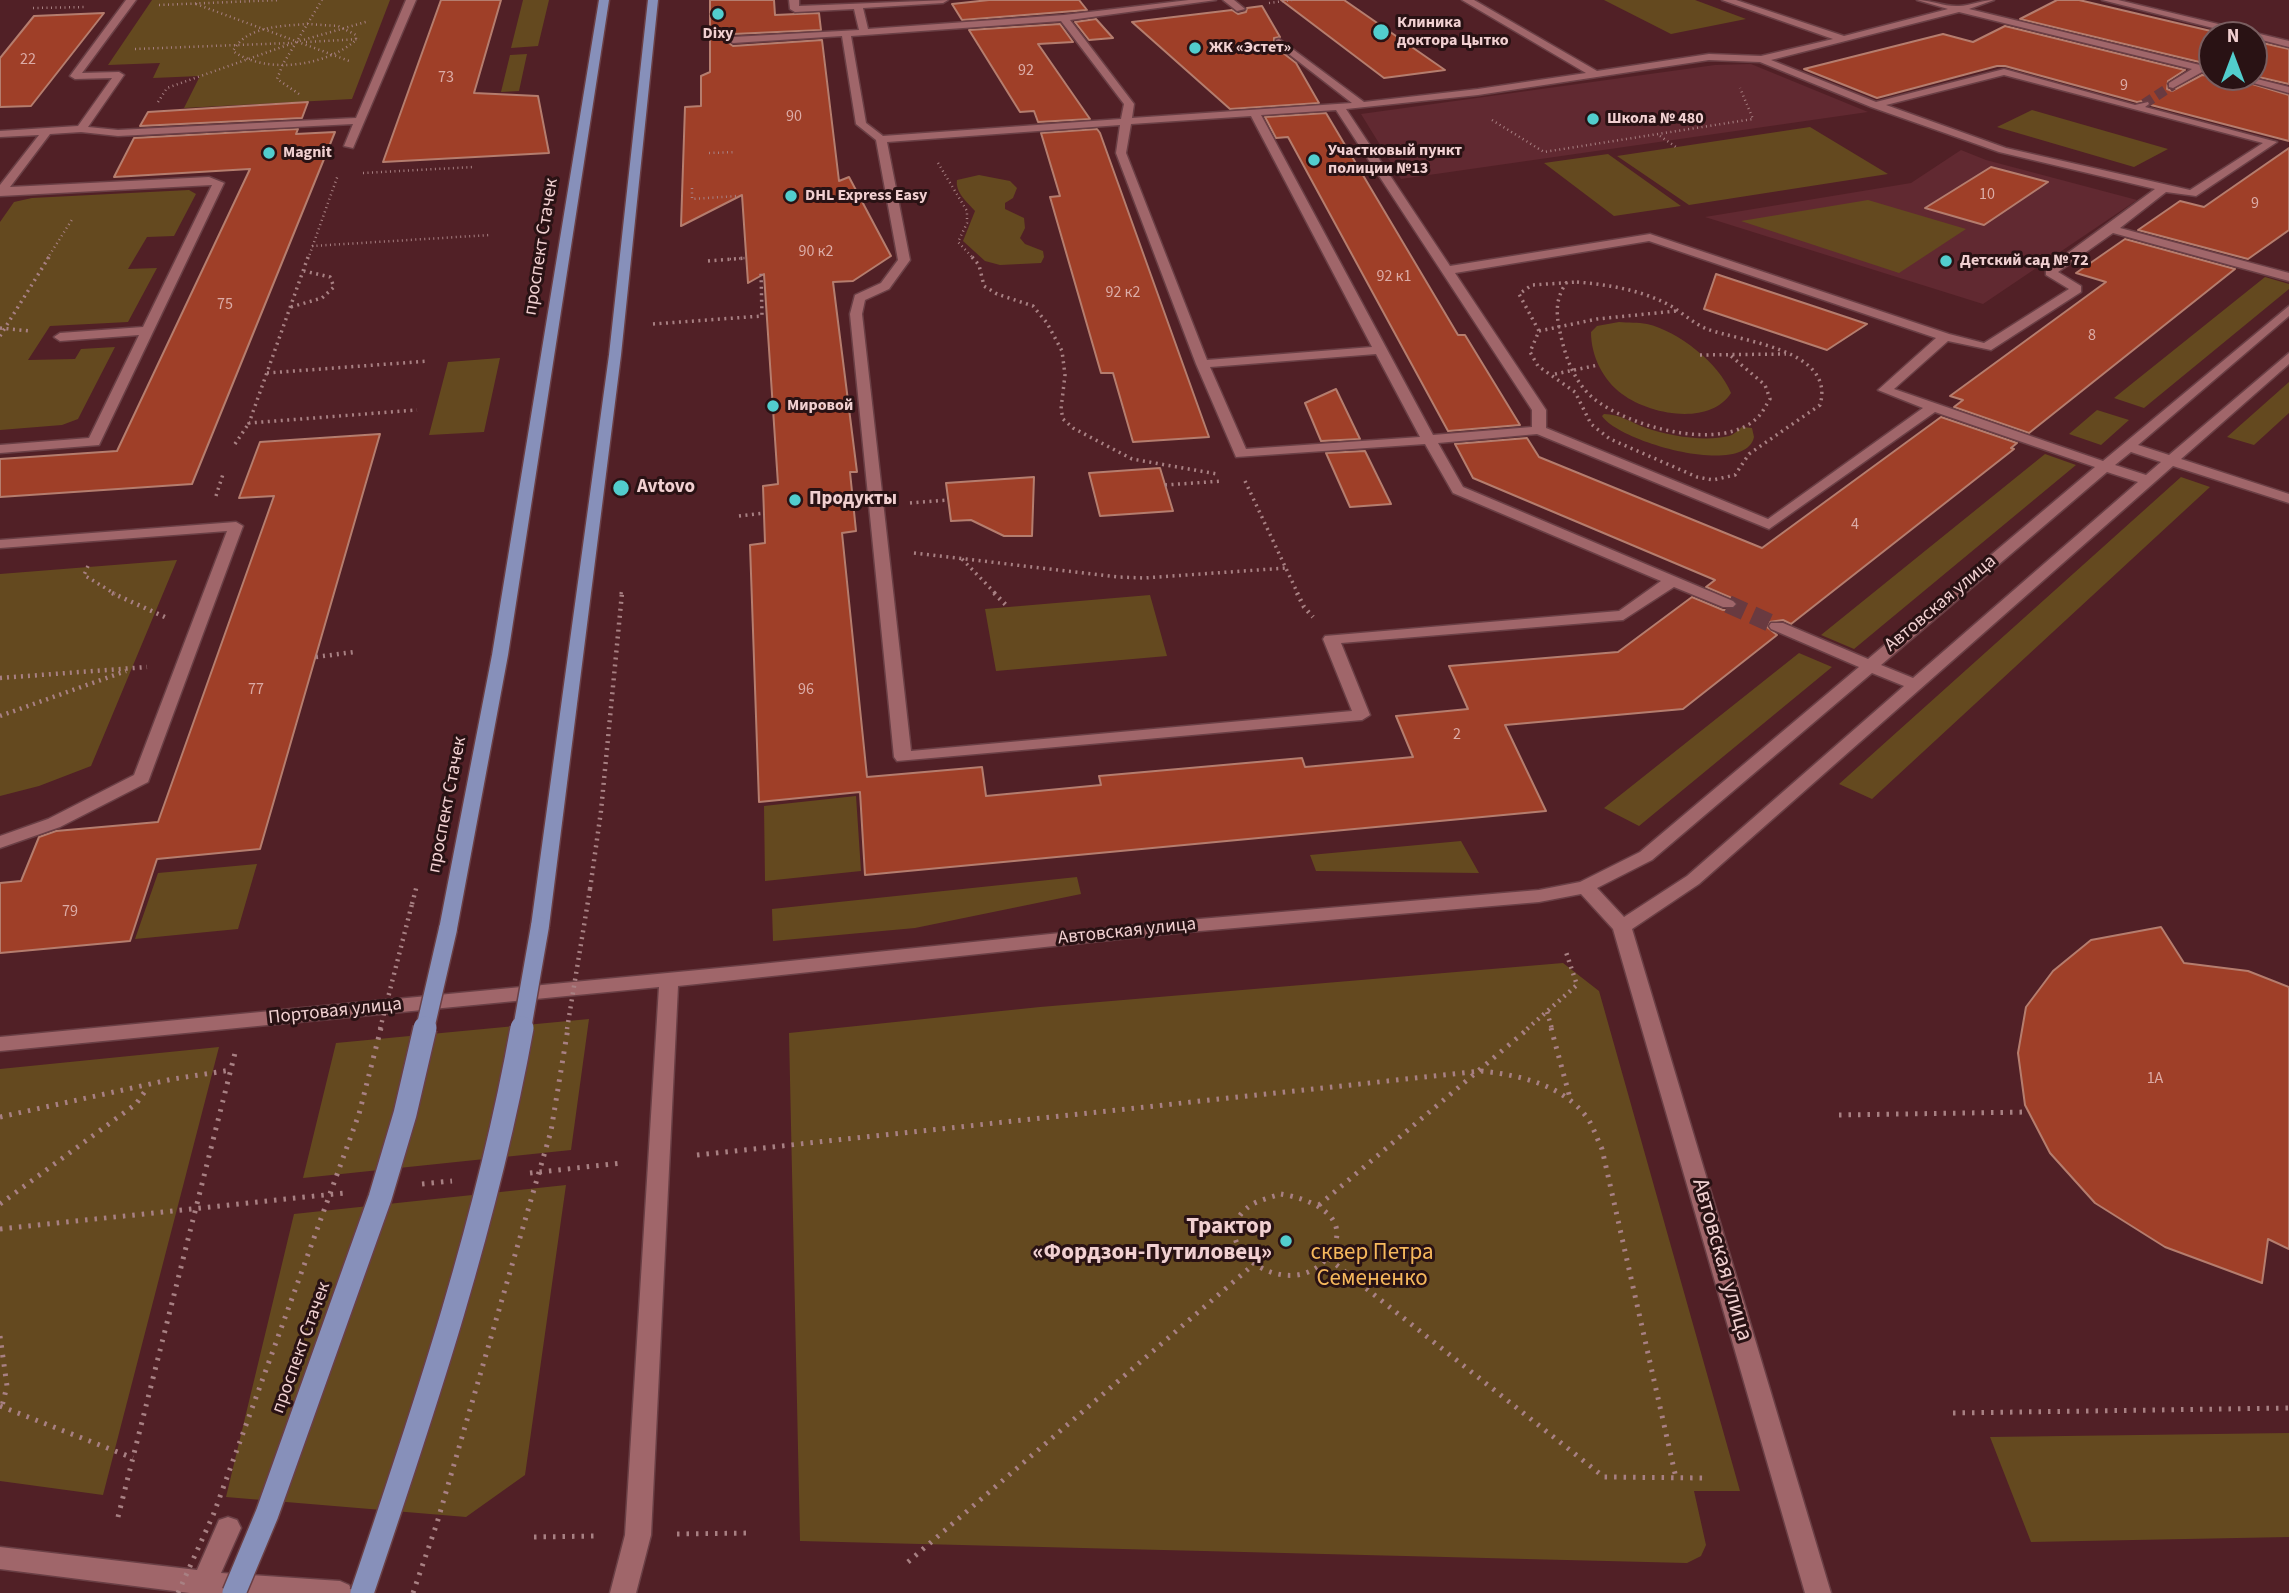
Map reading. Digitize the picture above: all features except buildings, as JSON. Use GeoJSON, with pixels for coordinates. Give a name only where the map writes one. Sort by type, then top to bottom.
{"type":"FeatureCollection","features":[{"type":"Feature","properties":{"kind":"main road","name":"проспект Стачек"},"geometry":{"type":"LineString","coordinates":[[234,1593],[267,1514],[380,1198],[430,1012],[500,654],[604,0]]}},
{"type":"Feature","properties":{"kind":"main road"},"geometry":{"type":"LineString","coordinates":[[362,1593],[420,1424],[479,1227],[523,1029],[544,893],[615,355],[653,0]]}},
{"type":"Feature","properties":{"kind":"street"},"geometry":{"type":"LineString","coordinates":[[349,146],[357,121],[363,113],[411,0]]}},
{"type":"Feature","properties":{"kind":"street"},"geometry":{"type":"LineString","coordinates":[[794,0],[795,9],[943,0]]}},
{"type":"Feature","properties":{"kind":"street"},"geometry":{"type":"LineString","coordinates":[[733,40],[1064,18],[1211,0]]}},
{"type":"Feature","properties":{"kind":"street"},"geometry":{"type":"LineString","coordinates":[[1228,0],[1240,9]]}},
{"type":"Feature","properties":{"kind":"street"},"geometry":{"type":"LineString","coordinates":[[1467,0],[1597,75]]}},
{"type":"Feature","properties":{"kind":"street"},"geometry":{"type":"LineString","coordinates":[[1727,0],[1845,39]]}},
{"type":"Feature","properties":{"kind":"street"},"geometry":{"type":"LineString","coordinates":[[1922,0],[2198,67]]}},
{"type":"Feature","properties":{"kind":"street"},"geometry":{"type":"LineString","coordinates":[[846,34],[861,124],[881,139],[1362,105],[1478,92],[1709,57],[1761,59],[1959,10],[1989,0]]}},
{"type":"Feature","properties":{"kind":"street"},"geometry":{"type":"LineString","coordinates":[[2113,1],[2198,22]]}},
{"type":"Feature","properties":{"kind":"street"},"geometry":{"type":"LineString","coordinates":[[81,129],[119,75],[75,76],[129,3]]}},
{"type":"Feature","properties":{"kind":"street"},"geometry":{"type":"LineString","coordinates":[[858,6],[863,33]]}},
{"type":"Feature","properties":{"kind":"street"},"geometry":{"type":"LineString","coordinates":[[1064,18],[1129,104],[1121,153],[1202,363],[1241,454],[1539,430],[1769,525],[1933,407]]}},
{"type":"Feature","properties":{"kind":"street"},"geometry":{"type":"LineString","coordinates":[[2268,39],[2289,44]]}},
{"type":"Feature","properties":{"kind":"street"},"geometry":{"type":"LineString","coordinates":[[1279,42],[1362,105]]}},
{"type":"Feature","properties":{"kind":"street"},"geometry":{"type":"LineString","coordinates":[[1761,59],[1875,105],[2003,150],[2192,194],[2272,142],[2004,72],[1875,105]]}},
{"type":"Feature","properties":{"kind":"street"},"geometry":{"type":"LineString","coordinates":[[2173,85],[2198,73]]}},
{"type":"Feature","properties":{"kind":"street"},"geometry":{"type":"LineString","coordinates":[[2268,85],[2289,90]]}},
{"type":"Feature","properties":{"kind":"street"},"geometry":{"type":"LineString","coordinates":[[1339,106],[1539,410],[1539,430]]}},
{"type":"Feature","properties":{"kind":"street"},"geometry":{"type":"LineString","coordinates":[[1254,112],[1380,350],[1458,490],[1728,604]]}},
{"type":"Feature","properties":{"kind":"street"},"geometry":{"type":"LineString","coordinates":[[0,134],[81,129],[118,133],[357,121]]}},
{"type":"Feature","properties":{"kind":"street"},"geometry":{"type":"LineString","coordinates":[[1,192],[47,131]]}},
{"type":"Feature","properties":{"kind":"street"},"geometry":{"type":"LineString","coordinates":[[881,139],[904,260],[885,286],[859,298],[856,314],[903,757],[1362,715],[1331,639],[1623,615],[1672,581]]}},
{"type":"Feature","properties":{"kind":"street"},"geometry":{"type":"LineString","coordinates":[[0,449],[94,442],[218,183],[209,180],[1,192]]}},
{"type":"Feature","properties":{"kind":"street"},"geometry":{"type":"LineString","coordinates":[[1448,271],[1650,237],[1945,337],[1986,347],[2077,289],[2050,272],[2164,188]]}},
{"type":"Feature","properties":{"kind":"street"},"geometry":{"type":"LineString","coordinates":[[2111,229],[2289,277]]}},
{"type":"Feature","properties":{"kind":"street","name":"Автовская улица"},"geometry":{"type":"LineString","coordinates":[[669,980],[1175,927],[1539,896],[1585,887],[1646,856],[2289,310]]}},
{"type":"Feature","properties":{"kind":"street"},"geometry":{"type":"LineString","coordinates":[[60,337],[146,331]]}},
{"type":"Feature","properties":{"kind":"street"},"geometry":{"type":"LineString","coordinates":[[1945,337],[1885,390],[2148,481]]}},
{"type":"Feature","properties":{"kind":"street"},"geometry":{"type":"LineString","coordinates":[[1202,363],[1380,350]]}},
{"type":"Feature","properties":{"kind":"street"},"geometry":{"type":"LineString","coordinates":[[1622,927],[1693,880],[2289,357]]}},
{"type":"Feature","properties":{"kind":"street"},"geometry":{"type":"LineString","coordinates":[[2127,446],[2289,499]]}},
{"type":"Feature","properties":{"kind":"street"},"geometry":{"type":"LineString","coordinates":[[0,544],[236,526],[142,778],[54,823],[0,842]]}},
{"type":"Feature","properties":{"kind":"street"},"geometry":{"type":"LineString","coordinates":[[1777,626],[1915,685]]}},
{"type":"Feature","properties":{"kind":"street","name":"Автовская улица"},"geometry":{"type":"LineString","coordinates":[[1585,887],[1622,927],[1818,1593]]}},
{"type":"Feature","properties":{"kind":"street"},"geometry":{"type":"LineString","coordinates":[[623,1593],[639,1525],[669,980]]}},
{"type":"Feature","properties":{"kind":"street","name":"Портовая улица"},"geometry":{"type":"LineString","coordinates":[[0,1044],[669,980]]}},
{"type":"Feature","properties":{"kind":"street"},"geometry":{"type":"LineString","coordinates":[[204,1583],[228,1528]]}},
{"type":"Feature","properties":{"kind":"street"},"geometry":{"type":"LineString","coordinates":[[0,1558],[204,1583],[340,1593]]}},
{"type":"Feature","properties":{"kind":"path"},"geometry":{"type":"LineString","coordinates":[[33,8],[280,0]]}},
{"type":"Feature","properties":{"kind":"path"},"geometry":{"type":"LineString","coordinates":[[322,0],[283,64],[277,79],[303,96],[357,121]]}},
{"type":"Feature","properties":{"kind":"path"},"geometry":{"type":"LineString","coordinates":[[194,4],[379,73]]}},
{"type":"Feature","properties":{"kind":"path"},"geometry":{"type":"LineString","coordinates":[[180,84],[296,42],[376,19]]}},
{"type":"Feature","properties":{"kind":"path"},"geometry":{"type":"LineString","coordinates":[[307,24],[345,28],[356,35],[356,40],[349,48],[333,55],[283,64],[248,61],[237,57],[233,51],[235,45],[264,30],[307,24]]}},
{"type":"Feature","properties":{"kind":"path"},"geometry":{"type":"LineString","coordinates":[[95,51],[393,38]]}},
{"type":"Feature","properties":{"kind":"path"},"geometry":{"type":"LineString","coordinates":[[1488,117],[1544,152],[1753,119],[1733,71],[1761,59]]}},
{"type":"Feature","properties":{"kind":"path"},"geometry":{"type":"LineString","coordinates":[[1659,135],[1675,147]]}},
{"type":"Feature","properties":{"kind":"path"},"geometry":{"type":"LineString","coordinates":[[709,153],[736,152]]}},
{"type":"Feature","properties":{"kind":"path"},"geometry":{"type":"LineString","coordinates":[[936,160],[944,178],[966,207],[968,216],[958,242],[974,257],[984,286],[997,294],[1032,306],[1047,323],[1062,351],[1065,375],[1061,409],[1063,419],[1073,428],[1132,458],[1231,479],[1165,485]]}},
{"type":"Feature","properties":{"kind":"path"},"geometry":{"type":"LineString","coordinates":[[235,444],[249,423],[342,164]]}},
{"type":"Feature","properties":{"kind":"path"},"geometry":{"type":"LineString","coordinates":[[351,174],[474,167]]}},
{"type":"Feature","properties":{"kind":"path"},"geometry":{"type":"LineString","coordinates":[[0,336],[93,186]]}},
{"type":"Feature","properties":{"kind":"path"},"geometry":{"type":"LineString","coordinates":[[692,188],[692,199],[737,196]]}},
{"type":"Feature","properties":{"kind":"path"},"geometry":{"type":"LineString","coordinates":[[312,246],[490,236]]}},
{"type":"Feature","properties":{"kind":"path"},"geometry":{"type":"LineString","coordinates":[[708,261],[746,258]]}},
{"type":"Feature","properties":{"kind":"path"},"geometry":{"type":"LineString","coordinates":[[290,307],[321,298],[334,287],[330,277],[304,271]]}},
{"type":"Feature","properties":{"kind":"path"},"geometry":{"type":"LineString","coordinates":[[653,323],[762,316],[761,273]]}},
{"type":"Feature","properties":{"kind":"path"},"geometry":{"type":"LineString","coordinates":[[1574,276],[1559,291],[1556,302],[1558,326],[1571,368],[1591,396],[1612,411],[1667,429],[1702,435],[1720,433],[1749,423],[1760,414],[1770,399],[1765,385],[1731,356]]}},
{"type":"Feature","properties":{"kind":"path"},"geometry":{"type":"LineString","coordinates":[[1566,283],[1618,286],[1654,298],[1706,328],[1790,354],[1809,366],[1816,375],[1824,396],[1820,405],[1749,454],[1735,475],[1713,480],[1676,469],[1597,431],[1585,415],[1575,392],[1538,366],[1530,352],[1539,331],[1519,294],[1532,285],[1566,283]]}},
{"type":"Feature","properties":{"kind":"path"},"geometry":{"type":"LineString","coordinates":[[1539,331],[1597,319],[1677,311]]}},
{"type":"Feature","properties":{"kind":"path"},"geometry":{"type":"LineString","coordinates":[[1700,355],[1790,354]]}},
{"type":"Feature","properties":{"kind":"path"},"geometry":{"type":"LineString","coordinates":[[267,373],[429,361]]}},
{"type":"Feature","properties":{"kind":"path"},"geometry":{"type":"LineString","coordinates":[[1522,383],[1571,368],[1598,365]]}},
{"type":"Feature","properties":{"kind":"path"},"geometry":{"type":"LineString","coordinates":[[249,423],[417,410]]}},
{"type":"Feature","properties":{"kind":"path"},"geometry":{"type":"LineString","coordinates":[[1243,473],[1302,602]]}},
{"type":"Feature","properties":{"kind":"path"},"geometry":{"type":"LineString","coordinates":[[740,516],[764,513]]}},
{"type":"Feature","properties":{"kind":"path"},"geometry":{"type":"LineString","coordinates":[[103,536],[84,575],[114,594],[167,618],[203,615]]}},
{"type":"Feature","properties":{"kind":"path"},"geometry":{"type":"LineString","coordinates":[[905,553],[1131,577],[1286,568]]}},
{"type":"Feature","properties":{"kind":"path"},"geometry":{"type":"LineString","coordinates":[[961,558],[1007,607]]}},
{"type":"Feature","properties":{"kind":"path"},"geometry":{"type":"LineString","coordinates":[[590,889],[601,811],[623,576]]}},
{"type":"Feature","properties":{"kind":"path"},"geometry":{"type":"LineString","coordinates":[[316,657],[354,652]]}},
{"type":"Feature","properties":{"kind":"path"},"geometry":{"type":"LineString","coordinates":[[0,678],[133,668],[0,716]]}},
{"type":"Feature","properties":{"kind":"path"},"geometry":{"type":"LineString","coordinates":[[178,1593],[214,1513],[359,1114],[412,904]]}},
{"type":"Feature","properties":{"kind":"path"},"geometry":{"type":"LineString","coordinates":[[1319,1205],[1481,1071],[1577,985],[1566,952]]}},
{"type":"Feature","properties":{"kind":"path"},"geometry":{"type":"LineString","coordinates":[[1547,1012],[1570,1099]]}},
{"type":"Feature","properties":{"kind":"path"},"geometry":{"type":"LineString","coordinates":[[118,1517],[238,1042]]}},
{"type":"Feature","properties":{"kind":"path"},"geometry":{"type":"LineString","coordinates":[[0,1117],[57,1108],[191,1074],[231,1070]]}},
{"type":"Feature","properties":{"kind":"path"},"geometry":{"type":"LineString","coordinates":[[752,1150],[1481,1071],[1505,1073],[1540,1084],[1570,1099],[1588,1120],[1602,1149],[1676,1478]]}},
{"type":"Feature","properties":{"kind":"path"},"geometry":{"type":"LineString","coordinates":[[0,1204],[135,1104],[148,1086]]}},
{"type":"Feature","properties":{"kind":"path"},"geometry":{"type":"LineString","coordinates":[[1839,1115],[2028,1112]]}},
{"type":"Feature","properties":{"kind":"path"},"geometry":{"type":"LineString","coordinates":[[528,1173],[611,1165]]}},
{"type":"Feature","properties":{"kind":"path"},"geometry":{"type":"LineString","coordinates":[[418,1185],[459,1181]]}},
{"type":"Feature","properties":{"kind":"path"},"geometry":{"type":"LineString","coordinates":[[0,1229],[348,1192]]}},
{"type":"Feature","properties":{"kind":"path"},"geometry":{"type":"LineString","coordinates":[[1281,1194],[1319,1205],[1331,1217],[1337,1231],[1336,1245],[1328,1259],[1314,1270],[1294,1275],[1272,1274],[1253,1265],[1239,1253],[1233,1237],[1235,1221],[1245,1207],[1261,1198],[1281,1194]]}},
{"type":"Feature","properties":{"kind":"path"},"geometry":{"type":"LineString","coordinates":[[1328,1259],[1604,1476],[1705,1478]]}},
{"type":"Feature","properties":{"kind":"path"},"geometry":{"type":"LineString","coordinates":[[908,1562],[1253,1265]]}},
{"type":"Feature","properties":{"kind":"path"},"geometry":{"type":"LineString","coordinates":[[0,1336],[7,1386],[1,1406],[133,1458]]}},
{"type":"Feature","properties":{"kind":"path"},"geometry":{"type":"LineString","coordinates":[[1953,1413],[2289,1408]]}},
{"type":"Feature","properties":{"kind":"shaded area","name":"Школа № 480"},"geometry":{"type":"Polygon","coordinates":[[[1751,64],[1868,112],[1401,179],[1361,114],[1715,65],[1751,64]]]}},
{"type":"Feature","properties":{"kind":"shaded area","name":"Детский сад № 72"},"geometry":{"type":"Polygon","coordinates":[[[1961,150],[1986,160],[2137,200],[1983,304],[1705,217],[1911,183],[1961,150]]]}},
{"type":"Feature","properties":{"kind":"green space"},"geometry":{"type":"Polygon","coordinates":[[[152,0],[390,0],[352,99],[184,108],[200,76],[153,78],[160,63],[108,65],[152,0]]]}},
{"type":"Feature","properties":{"kind":"green space"},"geometry":{"type":"Polygon","coordinates":[[[523,0],[549,0],[538,46],[511,48],[523,0]]]}},
{"type":"Feature","properties":{"kind":"green space"},"geometry":{"type":"Polygon","coordinates":[[[1604,0],[1695,0],[1746,19],[1671,34],[1604,0]]]}},
{"type":"Feature","properties":{"kind":"green space"},"geometry":{"type":"Polygon","coordinates":[[[527,54],[519,91],[501,92],[510,55],[527,54]]]}},
{"type":"Feature","properties":{"kind":"green space"},"geometry":{"type":"Polygon","coordinates":[[[2032,110],[2168,149],[2134,167],[1997,127],[2032,110]]]}},
{"type":"Feature","properties":{"kind":"green space"},"geometry":{"type":"Polygon","coordinates":[[[1810,127],[1888,174],[1689,205],[1617,156],[1810,127]]]}},
{"type":"Feature","properties":{"kind":"green space"},"geometry":{"type":"Polygon","coordinates":[[[1608,154],[1681,206],[1614,216],[1544,163],[1608,154]]]}},
{"type":"Feature","properties":{"kind":"green space"},"geometry":{"type":"Polygon","coordinates":[[[979,175],[1010,181],[1017,188],[1013,198],[1005,203],[1005,209],[1024,218],[1025,228],[1020,238],[1025,244],[1043,251],[1041,263],[1000,265],[985,261],[963,241],[975,211],[960,193],[957,180],[979,175]]]}},
{"type":"Feature","properties":{"kind":"green space"},"geometry":{"type":"Polygon","coordinates":[[[189,190],[196,194],[174,236],[147,237],[128,269],[157,268],[128,322],[50,326],[28,360],[75,359],[81,349],[115,347],[78,419],[62,425],[0,430],[0,222],[14,202],[32,198],[189,190]]]}},
{"type":"Feature","properties":{"kind":"green space"},"geometry":{"type":"Polygon","coordinates":[[[1868,200],[1966,229],[1899,273],[1741,221],[1868,200]]]}},
{"type":"Feature","properties":{"kind":"green space"},"geometry":{"type":"Polygon","coordinates":[[[2265,277],[2289,284],[2289,289],[2144,408],[2114,398],[2265,277]]]}},
{"type":"Feature","properties":{"kind":"green space"},"geometry":{"type":"Polygon","coordinates":[[[1619,322],[1647,324],[1684,341],[1717,371],[1731,393],[1709,410],[1679,414],[1648,407],[1622,394],[1609,382],[1599,367],[1591,332],[1597,326],[1619,322]]]}},
{"type":"Feature","properties":{"kind":"green space"},"geometry":{"type":"Polygon","coordinates":[[[500,358],[484,432],[429,435],[448,362],[500,358]]]}},
{"type":"Feature","properties":{"kind":"green space"},"geometry":{"type":"Polygon","coordinates":[[[2289,382],[2289,413],[2254,445],[2227,437],[2289,382]]]}},
{"type":"Feature","properties":{"kind":"green space"},"geometry":{"type":"Polygon","coordinates":[[[2097,410],[2129,420],[2101,445],[2069,434],[2097,410]]]}},
{"type":"Feature","properties":{"kind":"green space"},"geometry":{"type":"Polygon","coordinates":[[[1615,415],[1646,428],[1676,436],[1719,438],[1731,435],[1742,427],[1752,428],[1754,437],[1746,449],[1729,455],[1681,452],[1632,436],[1613,426],[1602,416],[1615,415]]]}},
{"type":"Feature","properties":{"kind":"green space"},"geometry":{"type":"Polygon","coordinates":[[[2045,454],[2076,465],[1854,649],[1821,635],[2045,454]]]}},
{"type":"Feature","properties":{"kind":"green space"},"geometry":{"type":"Polygon","coordinates":[[[2181,477],[2210,487],[1872,799],[1839,784],[2181,477]]]}},
{"type":"Feature","properties":{"kind":"green space"},"geometry":{"type":"Polygon","coordinates":[[[177,560],[91,766],[39,786],[0,796],[0,574],[177,560]]]}},
{"type":"Feature","properties":{"kind":"green space"},"geometry":{"type":"Polygon","coordinates":[[[1150,595],[1167,656],[996,671],[985,609],[1150,595]]]}},
{"type":"Feature","properties":{"kind":"green space"},"geometry":{"type":"Polygon","coordinates":[[[1799,653],[1832,667],[1639,826],[1604,808],[1799,653]]]}},
{"type":"Feature","properties":{"kind":"green space"},"geometry":{"type":"Polygon","coordinates":[[[856,796],[861,871],[765,881],[764,806],[856,796]]]}},
{"type":"Feature","properties":{"kind":"green space"},"geometry":{"type":"Polygon","coordinates":[[[1461,841],[1479,873],[1316,871],[1310,855],[1461,841]]]}},
{"type":"Feature","properties":{"kind":"green space"},"geometry":{"type":"Polygon","coordinates":[[[257,864],[238,929],[135,939],[158,873],[257,864]]]}},
{"type":"Feature","properties":{"kind":"green space"},"geometry":{"type":"Polygon","coordinates":[[[1077,877],[1081,894],[915,928],[773,941],[772,909],[1077,877]]]}},
{"type":"Feature","properties":{"kind":"green space","name":"сквер Петра Семененко"},"geometry":{"type":"Polygon","coordinates":[[[1563,963],[1599,991],[1740,1491],[1694,1491],[1706,1545],[1701,1556],[1687,1563],[800,1541],[789,1033],[1040,1007],[1563,963]]]}},
{"type":"Feature","properties":{"kind":"green space"},"geometry":{"type":"Polygon","coordinates":[[[589,1019],[571,1150],[303,1178],[336,1043],[589,1019]]]}},
{"type":"Feature","properties":{"kind":"green space"},"geometry":{"type":"Polygon","coordinates":[[[219,1047],[103,1495],[0,1481],[0,1069],[219,1047]]]}},
{"type":"Feature","properties":{"kind":"green space"},"geometry":{"type":"Polygon","coordinates":[[[566,1185],[525,1475],[466,1517],[226,1497],[294,1214],[566,1185]]]}},
{"type":"Feature","properties":{"kind":"green space"},"geometry":{"type":"Polygon","coordinates":[[[2289,1433],[2289,1537],[2031,1542],[1990,1437],[2289,1433]]]}},
{"type":"Feature","properties":{"kind":"tunnel"},"geometry":{"type":"LineString","coordinates":[[2144,104],[2173,85]]}},
{"type":"Feature","properties":{"kind":"tunnel"},"geometry":{"type":"LineString","coordinates":[[1728,604],[1777,626]]}},
{"type":"Feature","properties":{"kind":"place","name":"Dixy"},"geometry":{"type":"Point","coordinates":[718,14]}},
{"type":"Feature","properties":{"kind":"place","name":"Клиника доктора Цытко"},"geometry":{"type":"Point","coordinates":[1381,32]}},
{"type":"Feature","properties":{"kind":"place","name":"ЖК «Эстет»"},"geometry":{"type":"Point","coordinates":[1195,48]}},
{"type":"Feature","properties":{"kind":"place","name":"Школа № 480"},"geometry":{"type":"Point","coordinates":[1593,119]}},
{"type":"Feature","properties":{"kind":"place","name":"Magnit"},"geometry":{"type":"Point","coordinates":[269,153]}},
{"type":"Feature","properties":{"kind":"place","name":"Участковый пункт полиции №13"},"geometry":{"type":"Point","coordinates":[1314,160]}},
{"type":"Feature","properties":{"kind":"place","name":"DHL Express Easy"},"geometry":{"type":"Point","coordinates":[791,196]}},
{"type":"Feature","properties":{"kind":"place","name":"Детский сад № 72"},"geometry":{"type":"Point","coordinates":[1946,261]}},
{"type":"Feature","properties":{"kind":"place","name":"Мировой"},"geometry":{"type":"Point","coordinates":[773,406]}},
{"type":"Feature","properties":{"kind":"place","name":"Avtovo"},"geometry":{"type":"Point","coordinates":[621,488]}},
{"type":"Feature","properties":{"kind":"place","name":"Продукты"},"geometry":{"type":"Point","coordinates":[795,500]}},
{"type":"Feature","properties":{"kind":"place","name":"Трактор «Фордзон-Путиловец»"},"geometry":{"type":"Point","coordinates":[1286,1241]}}]}
